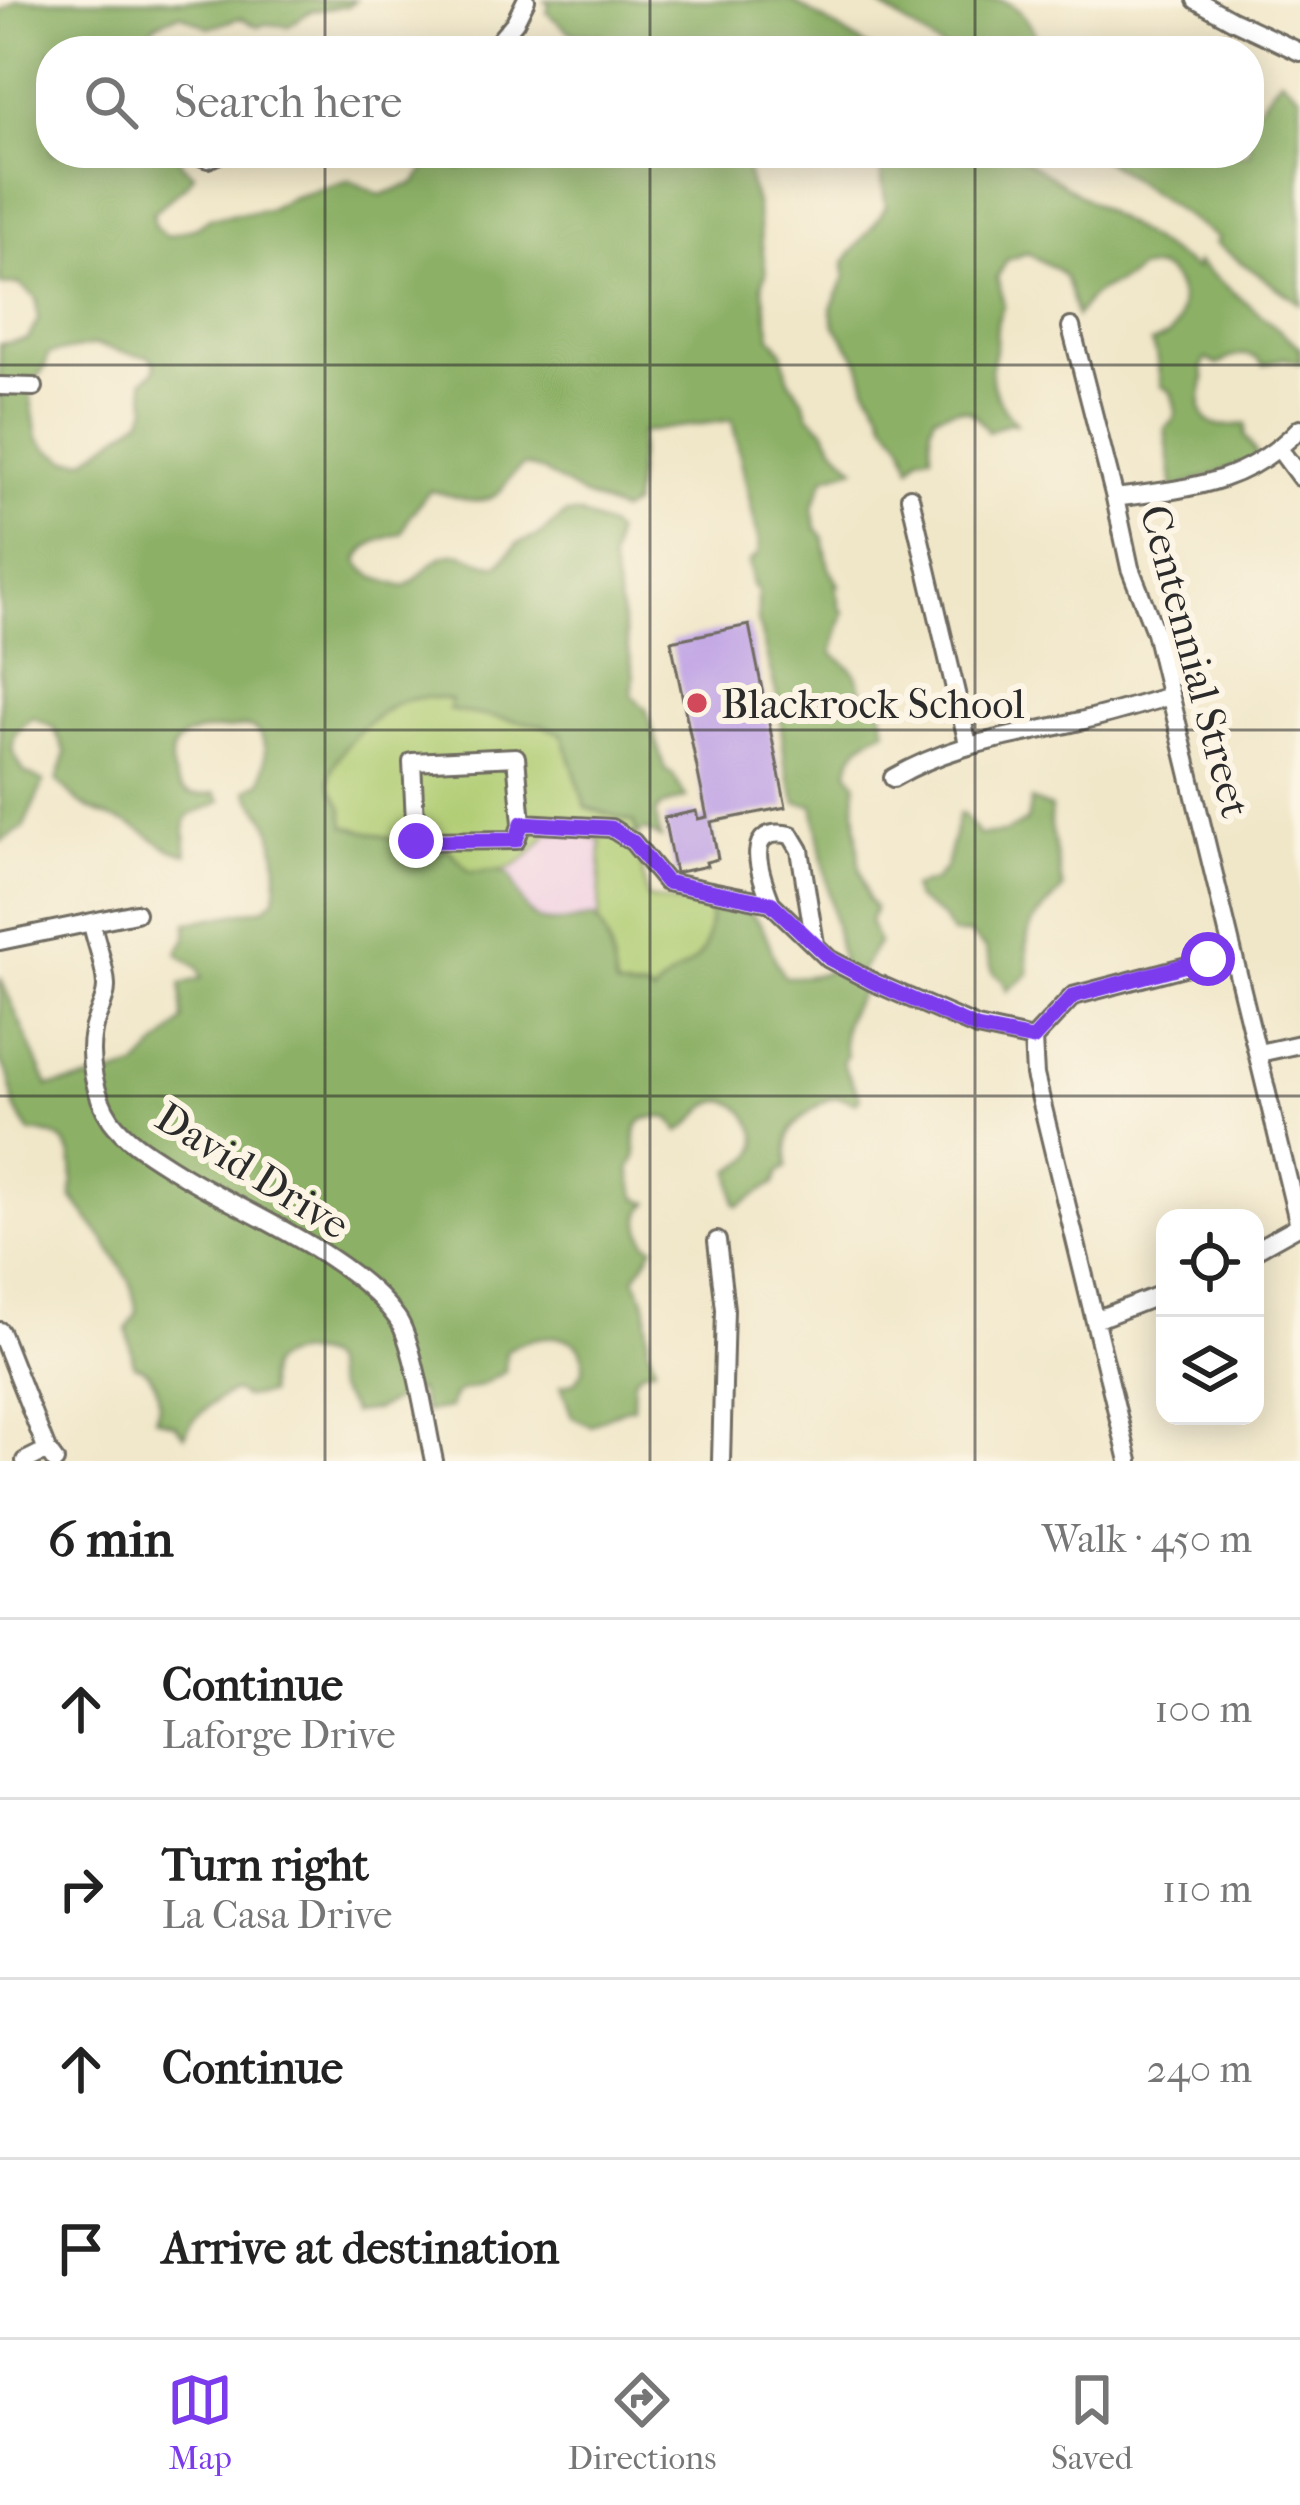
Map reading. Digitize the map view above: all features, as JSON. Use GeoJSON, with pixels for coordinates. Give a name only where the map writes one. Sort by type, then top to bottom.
{"type":"FeatureCollection","features":[{"type":"Feature","properties":{"kind":"street"},"geometry":{"type":"LineString","coordinates":[[503,36],[526,0]]}},
{"type":"Feature","properties":{"kind":"street"},"geometry":{"type":"LineString","coordinates":[[1196,0],[1300,52]]}},
{"type":"Feature","properties":{"kind":"street","name":"Centennial Street"},"geometry":{"type":"LineString","coordinates":[[1071,327],[1130,568],[1155,632],[1300,1225]]}},
{"type":"Feature","properties":{"kind":"street"},"geometry":{"type":"LineString","coordinates":[[0,386],[34,386]]}},
{"type":"Feature","properties":{"kind":"street"},"geometry":{"type":"LineString","coordinates":[[1115,498],[1187,489],[1239,474],[1280,450],[1300,428]]}},
{"type":"Feature","properties":{"kind":"street"},"geometry":{"type":"LineString","coordinates":[[1280,450],[1300,478]]}},
{"type":"Feature","properties":{"kind":"street"},"geometry":{"type":"LineString","coordinates":[[910,497],[968,744]]}},
{"type":"Feature","properties":{"kind":"street"},"geometry":{"type":"LineString","coordinates":[[893,778],[968,744],[1170,696]]}},
{"type":"Feature","properties":{"kind":"street"},"geometry":{"type":"LineString","coordinates":[[516,758],[522,823],[516,840],[416,841],[412,762],[516,758]]}},
{"type":"Feature","properties":{"kind":"street"},"geometry":{"type":"LineString","coordinates":[[522,823],[611,828],[633,842],[666,882],[771,903]]}},
{"type":"Feature","properties":{"kind":"street"},"geometry":{"type":"LineString","coordinates":[[815,945],[800,850],[791,835],[781,832],[761,842],[759,872],[771,903],[815,945],[830,959],[977,1028],[1033,1039]]}},
{"type":"Feature","properties":{"kind":"street"},"geometry":{"type":"LineString","coordinates":[[0,941],[136,913]]}},
{"type":"Feature","properties":{"kind":"street","name":"David Drive"},"geometry":{"type":"LineString","coordinates":[[92,924],[106,989],[92,1032],[91,1062],[111,1120],[147,1153],[362,1281],[400,1321],[434,1461]]}},
{"type":"Feature","properties":{"kind":"street"},"geometry":{"type":"LineString","coordinates":[[1129,1461],[1036,1075],[1033,1039],[1073,996],[1232,954]]}},
{"type":"Feature","properties":{"kind":"street"},"geometry":{"type":"LineString","coordinates":[[1259,1053],[1300,1044]]}},
{"type":"Feature","properties":{"kind":"street"},"geometry":{"type":"LineString","coordinates":[[1264,1245],[1300,1225]]}},
{"type":"Feature","properties":{"kind":"street"},"geometry":{"type":"LineString","coordinates":[[717,1241],[725,1309],[721,1461]]}},
{"type":"Feature","properties":{"kind":"street"},"geometry":{"type":"LineString","coordinates":[[1095,1320],[1156,1296]]}},
{"type":"Feature","properties":{"kind":"street"},"geometry":{"type":"LineString","coordinates":[[0,1331],[51,1456],[25,1461]]}},
{"type":"Feature","properties":{"kind":"shaded area"},"geometry":{"type":"Polygon","coordinates":[[[549,832],[601,840],[599,923],[594,917],[559,924],[539,921],[523,909],[510,875],[501,871],[528,858],[549,832]]]}},
{"type":"Feature","properties":{"kind":"green space"},"geometry":{"type":"Polygon","coordinates":[[[17,0],[355,0],[348,6],[311,11],[289,26],[258,27],[240,18],[209,28],[180,14],[154,25],[149,36],[36,36],[36,168],[186,168],[194,174],[187,184],[153,213],[155,227],[167,236],[210,218],[268,210],[350,180],[380,195],[415,183],[427,168],[746,168],[756,204],[771,336],[809,415],[855,468],[825,477],[813,507],[844,612],[832,653],[855,673],[863,694],[879,700],[886,730],[861,745],[848,771],[856,783],[859,863],[875,908],[870,921],[878,943],[860,972],[869,980],[848,1016],[844,1034],[847,1056],[843,1065],[860,1097],[856,1103],[831,1098],[802,1118],[791,1130],[787,1167],[775,1183],[735,1204],[731,1171],[752,1156],[757,1139],[745,1114],[732,1103],[717,1102],[705,1108],[679,1132],[670,1118],[645,1119],[638,1126],[631,1176],[637,1198],[649,1203],[640,1221],[646,1242],[654,1247],[635,1278],[647,1306],[648,1347],[655,1367],[634,1379],[633,1407],[591,1426],[572,1417],[561,1386],[575,1382],[583,1371],[583,1358],[575,1343],[556,1337],[513,1347],[506,1352],[505,1372],[456,1393],[450,1408],[425,1412],[418,1389],[375,1410],[352,1413],[336,1388],[327,1360],[307,1353],[275,1361],[269,1368],[268,1394],[227,1394],[198,1416],[184,1436],[176,1425],[155,1418],[156,1386],[148,1373],[134,1365],[127,1329],[137,1312],[130,1281],[72,1197],[72,1161],[64,1143],[45,1133],[30,1133],[15,1107],[9,1077],[0,1063],[0,977],[48,1086],[136,1068],[183,1021],[181,984],[202,978],[198,968],[177,953],[186,938],[187,923],[264,908],[275,898],[274,842],[247,790],[261,782],[263,741],[246,727],[203,731],[175,745],[171,766],[179,786],[192,794],[215,793],[221,801],[186,820],[187,854],[74,798],[57,781],[66,753],[54,728],[32,717],[15,734],[12,750],[24,772],[44,782],[23,828],[0,842],[0,344],[28,339],[38,320],[36,298],[19,284],[0,285],[0,12],[17,0]],[[95,345],[48,354],[45,367],[29,388],[37,437],[48,449],[68,460],[85,460],[143,418],[147,407],[143,380],[155,370],[155,362],[148,356],[95,345]],[[732,420],[641,432],[633,505],[622,512],[525,465],[488,499],[471,501],[429,491],[402,533],[382,539],[361,554],[358,560],[371,575],[404,587],[436,560],[451,554],[498,565],[517,544],[538,536],[566,514],[579,514],[615,533],[611,562],[634,676],[632,696],[646,709],[665,770],[686,798],[661,806],[655,813],[661,838],[646,830],[637,834],[634,822],[586,807],[562,734],[542,725],[449,710],[451,700],[427,697],[409,699],[381,713],[337,759],[330,782],[345,826],[390,838],[407,858],[449,850],[470,872],[499,870],[510,875],[524,905],[540,920],[594,917],[607,941],[616,987],[654,995],[704,948],[711,908],[739,909],[759,922],[785,977],[815,975],[842,963],[813,805],[797,803],[785,764],[779,704],[749,562],[758,555],[732,420]]]}},
{"type":"Feature","properties":{"kind":"green space"},"geometry":{"type":"Polygon","coordinates":[[[545,0],[791,0],[850,36],[602,36],[570,32],[547,13],[545,0]]]}},
{"type":"Feature","properties":{"kind":"green space"},"geometry":{"type":"Polygon","coordinates":[[[872,0],[1000,0],[1022,14],[1036,36],[924,36],[872,0]]]}},
{"type":"Feature","properties":{"kind":"green space"},"geometry":{"type":"Polygon","coordinates":[[[1281,78],[1300,95],[1300,304],[1215,243],[1219,239],[1116,168],[1264,168],[1264,99],[1281,78]]]}},
{"type":"Feature","properties":{"kind":"green space"},"geometry":{"type":"Polygon","coordinates":[[[880,168],[1038,168],[1196,269],[1197,262],[1300,347],[1300,363],[1284,358],[1263,365],[1253,356],[1241,355],[1218,365],[1206,359],[1202,367],[1204,416],[1221,426],[1246,424],[1245,435],[1259,458],[1173,489],[1165,428],[1175,408],[1171,392],[1161,386],[1151,343],[1169,335],[1179,319],[1180,298],[1173,279],[1158,268],[1138,269],[1092,296],[1076,317],[1063,276],[1027,253],[1007,260],[997,278],[1004,305],[991,367],[999,399],[1016,423],[988,432],[966,410],[935,415],[931,454],[919,456],[911,467],[903,443],[885,421],[859,362],[835,326],[831,308],[845,278],[844,262],[886,206],[880,168]]]}},
{"type":"Feature","properties":{"kind":"green space"},"geometry":{"type":"Polygon","coordinates":[[[428,696],[451,700],[450,710],[542,725],[562,734],[586,807],[634,822],[647,898],[711,908],[706,943],[699,956],[654,995],[615,987],[610,946],[599,923],[601,840],[549,832],[516,865],[470,873],[449,850],[407,858],[390,838],[345,826],[329,776],[339,753],[360,729],[399,702],[428,696]]]}},
{"type":"Feature","properties":{"kind":"green space"},"geometry":{"type":"Polygon","coordinates":[[[1031,800],[1051,808],[1063,889],[1031,926],[1029,974],[1007,991],[993,972],[986,949],[969,934],[952,934],[942,917],[916,899],[912,887],[934,881],[946,867],[959,814],[979,835],[1004,833],[1027,821],[1031,800]]]}},
{"type":"Feature","properties":{"kind":"building"},"geometry":{"type":"Polygon","coordinates":[[[749,625],[786,807],[711,822],[718,859],[675,873],[664,818],[696,811],[698,819],[707,817],[671,641],[749,625]]]}},
{"type":"Feature","properties":{"kind":"place","name":"Blackrock School"},"geometry":{"type":"Point","coordinates":[697,703]}},
{"type":"Feature","properties":{"kind":"route"},"geometry":{"type":"LineString","coordinates":[[416,841],[516,840],[522,823],[611,828],[633,842],[666,882],[771,903],[830,959],[873,982],[977,1028],[1033,1039],[1073,996],[1208,959]]}}]}
